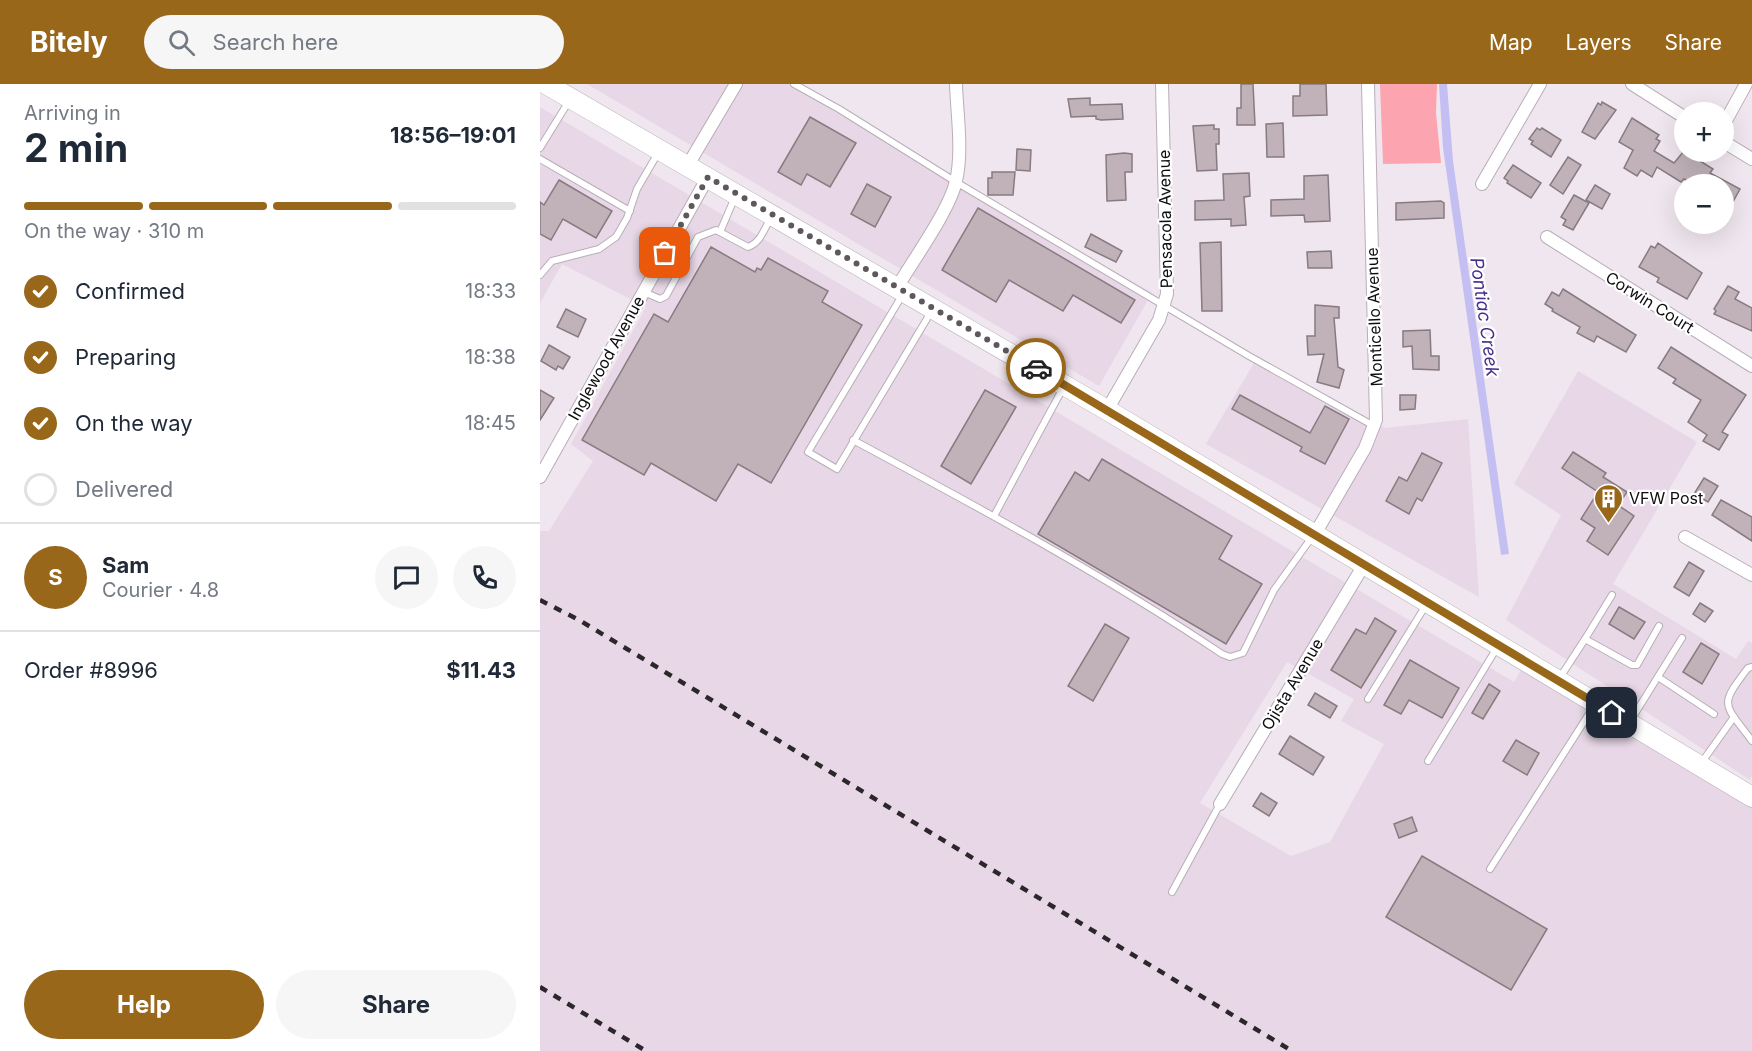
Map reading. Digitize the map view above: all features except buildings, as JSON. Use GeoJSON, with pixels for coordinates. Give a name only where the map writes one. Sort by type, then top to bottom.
{"type":"FeatureCollection","features":[{"type":"Feature","properties":{"kind":"main road"},"geometry":{"type":"LineString","coordinates":[[546,84],[901,288],[1365,563],[1427,603],[1752,797]]}},
{"type":"Feature","properties":{"kind":"street"},"geometry":{"type":"LineString","coordinates":[[688,165],[736,84]]}},
{"type":"Feature","properties":{"kind":"street"},"geometry":{"type":"LineString","coordinates":[[901,288],[956,182],[958,164],[956,84]]}},
{"type":"Feature","properties":{"kind":"street","name":"Pensacola Avenue"},"geometry":{"type":"LineString","coordinates":[[1107,410],[1159,320],[1165,305],[1167,284],[1162,84]]}},
{"type":"Feature","properties":{"kind":"street","name":"Monticello Avenue"},"geometry":{"type":"LineString","coordinates":[[1315,534],[1375,427],[1368,84]]}},
{"type":"Feature","properties":{"kind":"street"},"geometry":{"type":"LineString","coordinates":[[1482,184],[1540,84]]}},
{"type":"Feature","properties":{"kind":"street"},"geometry":{"type":"LineString","coordinates":[[1632,84],[1674,111]]}},
{"type":"Feature","properties":{"kind":"street"},"geometry":{"type":"LineString","coordinates":[[1734,106],[1746,84]]}},
{"type":"Feature","properties":{"kind":"street"},"geometry":{"type":"LineString","coordinates":[[1734,147],[1752,159]]}},
{"type":"Feature","properties":{"kind":"street","name":"Inglewood Avenue"},"geometry":{"type":"LineString","coordinates":[[540,477],[708,177]]}},
{"type":"Feature","properties":{"kind":"street","name":"Corwin Court"},"geometry":{"type":"LineString","coordinates":[[1547,237],[1752,366]]}},
{"type":"Feature","properties":{"kind":"street"},"geometry":{"type":"LineString","coordinates":[[1685,537],[1752,575]]}},
{"type":"Feature","properties":{"kind":"street","name":"Ojista Avenue"},"geometry":{"type":"LineString","coordinates":[[1220,804],[1365,563]]}},
{"type":"Feature","properties":{"kind":"lane"},"geometry":{"type":"LineString","coordinates":[[794,84],[1249,356],[1375,427]]}},
{"type":"Feature","properties":{"kind":"lane"},"geometry":{"type":"LineString","coordinates":[[540,148],[570,98]]}},
{"type":"Feature","properties":{"kind":"lane"},"geometry":{"type":"LineString","coordinates":[[540,275],[552,261],[599,249],[616,237],[630,211],[637,189],[660,149]]}},
{"type":"Feature","properties":{"kind":"lane"},"geometry":{"type":"LineString","coordinates":[[540,159],[630,211]]}},
{"type":"Feature","properties":{"kind":"lane"},"geometry":{"type":"LineString","coordinates":[[720,232],[736,193]]}},
{"type":"Feature","properties":{"kind":"lane"},"geometry":{"type":"LineString","coordinates":[[644,291],[663,299],[698,237],[711,231],[720,232],[748,247],[757,243],[772,214]]}},
{"type":"Feature","properties":{"kind":"lane"},"geometry":{"type":"LineString","coordinates":[[901,288],[808,452],[837,469],[934,308]]}},
{"type":"Feature","properties":{"kind":"lane"},"geometry":{"type":"LineString","coordinates":[[994,516],[1065,385]]}},
{"type":"Feature","properties":{"kind":"lane"},"geometry":{"type":"LineString","coordinates":[[853,440],[994,516],[1151,606],[1222,654],[1230,657],[1243,653],[1274,590],[1315,534]]}},
{"type":"Feature","properties":{"kind":"lane"},"geometry":{"type":"LineString","coordinates":[[1558,681],[1612,595]]}},
{"type":"Feature","properties":{"kind":"lane"},"geometry":{"type":"LineString","coordinates":[[1368,699],[1427,603]]}},
{"type":"Feature","properties":{"kind":"lane"},"geometry":{"type":"LineString","coordinates":[[1585,639],[1632,665],[1637,665],[1659,626]]}},
{"type":"Feature","properties":{"kind":"lane"},"geometry":{"type":"LineString","coordinates":[[1629,723],[1682,638]]}},
{"type":"Feature","properties":{"kind":"lane"},"geometry":{"type":"LineString","coordinates":[[1428,761],[1498,645]]}},
{"type":"Feature","properties":{"kind":"lane"},"geometry":{"type":"LineString","coordinates":[[1752,667],[1748,668],[1728,694],[1728,707],[1752,741]]}},
{"type":"Feature","properties":{"kind":"lane"},"geometry":{"type":"LineString","coordinates":[[1658,677],[1714,714]]}},
{"type":"Feature","properties":{"kind":"lane"},"geometry":{"type":"LineString","coordinates":[[1490,869],[1596,703]]}},
{"type":"Feature","properties":{"kind":"lane"},"geometry":{"type":"LineString","coordinates":[[1700,765],[1734,717]]}},
{"type":"Feature","properties":{"kind":"lane"},"geometry":{"type":"LineString","coordinates":[[1172,892],[1220,804]]}},
{"type":"Feature","properties":{"kind":"shaded area"},"geometry":{"type":"Polygon","coordinates":[[[587,84],[794,84],[1152,293],[1099,386],[587,84]]]}},
{"type":"Feature","properties":{"kind":"shaded area"},"geometry":{"type":"Polygon","coordinates":[[[1380,84],[1437,84],[1436,113],[1441,163],[1383,164],[1380,84]]]}},
{"type":"Feature","properties":{"kind":"shaded area"},"geometry":{"type":"Polygon","coordinates":[[[1439,84],[1447,84],[1453,161],[1509,554],[1501,555],[1443,148],[1439,84]]]}},
{"type":"Feature","properties":{"kind":"shaded area"},"geometry":{"type":"Polygon","coordinates":[[[540,107],[1514,682],[1526,662],[1752,797],[1752,1051],[540,1051],[540,531],[549,531],[593,461],[571,444],[646,307],[562,264],[540,303],[540,107]],[[1287,662],[1200,803],[1291,856],[1330,842],[1384,744],[1341,721],[1354,699],[1287,662]]]}},
{"type":"Feature","properties":{"kind":"shaded area"},"geometry":{"type":"Polygon","coordinates":[[[1258,356],[1385,428],[1468,419],[1479,597],[1206,444],[1258,356]]]}},
{"type":"Feature","properties":{"kind":"shaded area"},"geometry":{"type":"Polygon","coordinates":[[[1578,371],[1697,442],[1613,584],[1736,659],[1748,641],[1752,643],[1752,776],[1750,780],[1506,620],[1561,515],[1514,484],[1578,371]]]}},
{"type":"Feature","properties":{"kind":"railway"},"geometry":{"type":"LineString","coordinates":[[540,600],[579,620],[1292,1051]]}},
{"type":"Feature","properties":{"kind":"railway"},"geometry":{"type":"LineString","coordinates":[[540,987],[646,1051]]}},
{"type":"Feature","properties":{"kind":"way so far"},"geometry":{"type":"LineString","coordinates":[[665,253],[708,177],[1036,368]]}},
{"type":"Feature","properties":{"kind":"place","name":"VFW Post"},"geometry":{"type":"Point","coordinates":[1608,524]}},
{"type":"Feature","properties":{"kind":"route"},"geometry":{"type":"LineString","coordinates":[[1036,368],[1612,713]]}},
{"type":"Feature","properties":{"kind":"water label","name":"Pontiac Creek"},"geometry":{"type":"Point","coordinates":[1485,317]}}]}
